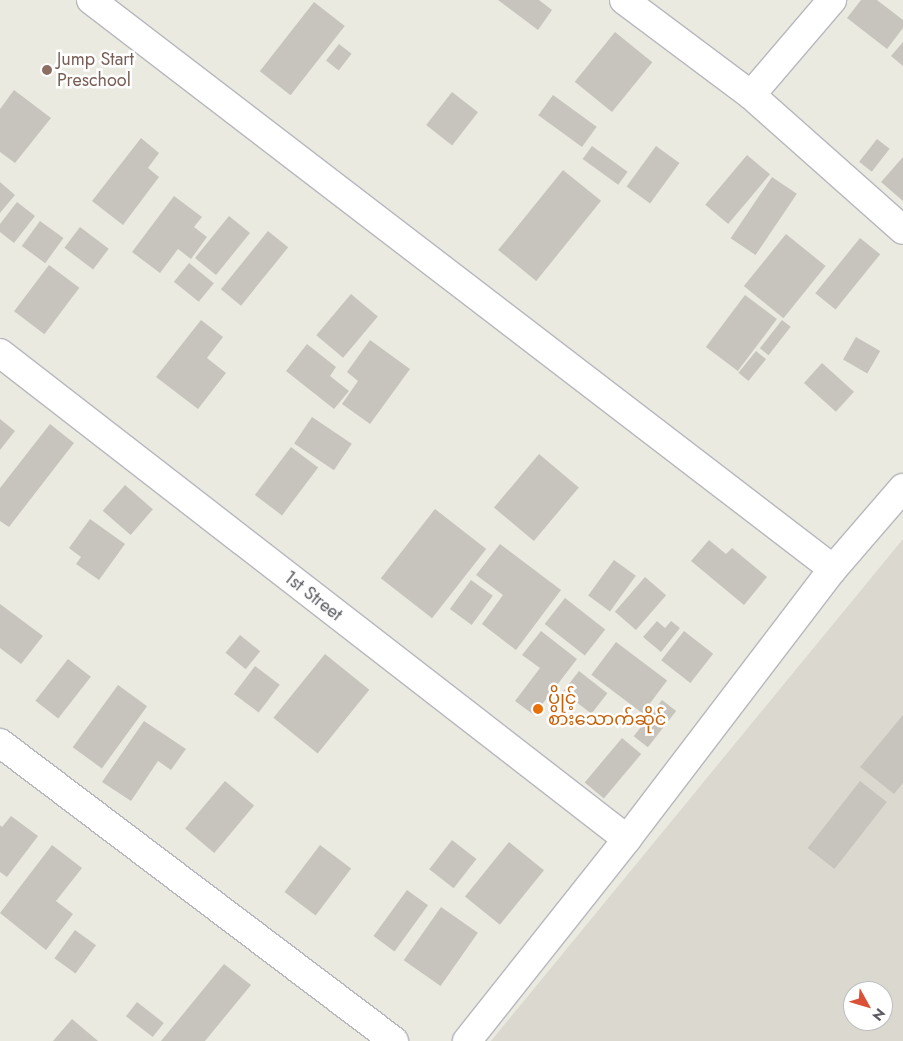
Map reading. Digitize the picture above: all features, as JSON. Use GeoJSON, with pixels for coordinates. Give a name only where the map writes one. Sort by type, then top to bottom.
{"type":"FeatureCollection","features":[{"type":"Feature","properties":{"kind":"street"},"geometry":{"type":"LineString","coordinates":[[91,0],[833,569]]}},
{"type":"Feature","properties":{"kind":"street"},"geometry":{"type":"LineString","coordinates":[[624,0],[751,95],[903,230]]}},
{"type":"Feature","properties":{"kind":"street"},"geometry":{"type":"LineString","coordinates":[[751,95],[832,0]]}},
{"type":"Feature","properties":{"kind":"street","name":"1st Street"},"geometry":{"type":"LineString","coordinates":[[0,353],[627,839]]}},
{"type":"Feature","properties":{"kind":"street"},"geometry":{"type":"LineString","coordinates":[[467,1041],[627,839],[833,569],[903,488]]}},
{"type":"Feature","properties":{"kind":"street"},"geometry":{"type":"LineString","coordinates":[[0,743],[394,1041]]}},
{"type":"Feature","properties":{"kind":"shaded area"},"geometry":{"type":"Polygon","coordinates":[[[903,539],[903,1041],[491,1041],[903,539]]]}},
{"type":"Feature","properties":{"kind":"building"},"geometry":{"type":"Polygon","coordinates":[[[498,0],[539,0],[552,10],[538,30],[498,0]]]}},
{"type":"Feature","properties":{"kind":"building"},"geometry":{"type":"Polygon","coordinates":[[[861,0],[877,0],[903,20],[903,28],[887,49],[847,18],[861,0]]]}},
{"type":"Feature","properties":{"kind":"building"},"geometry":{"type":"Polygon","coordinates":[[[314,2],[345,26],[291,95],[260,71],[314,2]]]}},
{"type":"Feature","properties":{"kind":"building"},"geometry":{"type":"Polygon","coordinates":[[[615,32],[652,62],[612,112],[575,82],[615,32]]]}},
{"type":"Feature","properties":{"kind":"building"},"geometry":{"type":"Polygon","coordinates":[[[903,42],[903,66],[891,56],[903,42]]]}},
{"type":"Feature","properties":{"kind":"building"},"geometry":{"type":"Polygon","coordinates":[[[339,44],[352,54],[339,70],[326,61],[339,44]]]}},
{"type":"Feature","properties":{"kind":"building"},"geometry":{"type":"Polygon","coordinates":[[[14,90],[51,118],[15,163],[0,152],[0,109],[14,90]]]}},
{"type":"Feature","properties":{"kind":"building"},"geometry":{"type":"Polygon","coordinates":[[[452,92],[478,112],[452,145],[426,125],[452,92]]]}},
{"type":"Feature","properties":{"kind":"building"},"geometry":{"type":"Polygon","coordinates":[[[553,95],[597,127],[582,147],[538,115],[553,95]]]}},
{"type":"Feature","properties":{"kind":"building"},"geometry":{"type":"Polygon","coordinates":[[[141,138],[159,153],[148,168],[159,177],[123,225],[92,201],[141,138]]]}},
{"type":"Feature","properties":{"kind":"building"},"geometry":{"type":"Polygon","coordinates":[[[877,139],[890,149],[872,172],[859,162],[877,139]]]}},
{"type":"Feature","properties":{"kind":"building"},"geometry":{"type":"Polygon","coordinates":[[[592,146],[628,172],[618,185],[583,159],[592,146]]]}},
{"type":"Feature","properties":{"kind":"building"},"geometry":{"type":"Polygon","coordinates":[[[656,146],[679,163],[650,203],[627,186],[656,146]]]}},
{"type":"Feature","properties":{"kind":"building"},"geometry":{"type":"Polygon","coordinates":[[[747,155],[770,174],[728,224],[705,205],[747,155]]]}},
{"type":"Feature","properties":{"kind":"building"},"geometry":{"type":"Polygon","coordinates":[[[903,157],[903,201],[881,182],[903,157]]]}},
{"type":"Feature","properties":{"kind":"building"},"geometry":{"type":"Polygon","coordinates":[[[563,170],[601,201],[536,281],[498,250],[563,170]]]}},
{"type":"Feature","properties":{"kind":"building"},"geometry":{"type":"Polygon","coordinates":[[[772,177],[797,194],[755,255],[731,238],[772,177]]]}},
{"type":"Feature","properties":{"kind":"building"},"geometry":{"type":"Polygon","coordinates":[[[0,182],[15,195],[0,213],[0,182]]]}},
{"type":"Feature","properties":{"kind":"building"},"geometry":{"type":"Polygon","coordinates":[[[174,196],[202,217],[194,227],[207,237],[191,259],[178,249],[160,273],[132,252],[174,196]]]}},
{"type":"Feature","properties":{"kind":"building"},"geometry":{"type":"Polygon","coordinates":[[[17,202],[35,216],[14,243],[0,232],[0,224],[17,202]]]}},
{"type":"Feature","properties":{"kind":"building"},"geometry":{"type":"Polygon","coordinates":[[[229,216],[250,233],[216,275],[195,258],[229,216]]]}},
{"type":"Feature","properties":{"kind":"building"},"geometry":{"type":"Polygon","coordinates":[[[40,221],[63,238],[45,263],[22,246],[40,221]]]}},
{"type":"Feature","properties":{"kind":"building"},"geometry":{"type":"Polygon","coordinates":[[[80,227],[109,249],[93,269],[64,248],[80,227]]]}},
{"type":"Feature","properties":{"kind":"building"},"geometry":{"type":"Polygon","coordinates":[[[268,231],[288,247],[241,306],[221,289],[268,231]]]}},
{"type":"Feature","properties":{"kind":"building"},"geometry":{"type":"Polygon","coordinates":[[[786,234],[826,266],[783,318],[744,286],[786,234]]]}},
{"type":"Feature","properties":{"kind":"building"},"geometry":{"type":"Polygon","coordinates":[[[860,238],[880,254],[836,310],[815,293],[860,238]]]}},
{"type":"Feature","properties":{"kind":"building"},"geometry":{"type":"Polygon","coordinates":[[[189,263],[214,283],[199,302],[174,282],[189,263]]]}},
{"type":"Feature","properties":{"kind":"building"},"geometry":{"type":"Polygon","coordinates":[[[49,265],[79,288],[44,334],[14,311],[49,265]]]}},
{"type":"Feature","properties":{"kind":"building"},"geometry":{"type":"Polygon","coordinates":[[[351,294],[378,316],[343,358],[316,335],[351,294]]]}},
{"type":"Feature","properties":{"kind":"building"},"geometry":{"type":"Polygon","coordinates":[[[745,295],[777,319],[738,371],[706,347],[745,295]]]}},
{"type":"Feature","properties":{"kind":"building"},"geometry":{"type":"Polygon","coordinates":[[[201,320],[223,337],[207,358],[226,373],[198,409],[156,377],[201,320]]]}},
{"type":"Feature","properties":{"kind":"building"},"geometry":{"type":"Polygon","coordinates":[[[782,320],[791,327],[769,355],[760,348],[782,320]]]}},
{"type":"Feature","properties":{"kind":"building"},"geometry":{"type":"Polygon","coordinates":[[[856,337],[880,351],[867,374],[843,360],[856,337]]]}},
{"type":"Feature","properties":{"kind":"building"},"geometry":{"type":"Polygon","coordinates":[[[370,340],[410,369],[370,424],[342,404],[358,381],[347,372],[370,340]]]}},
{"type":"Feature","properties":{"kind":"building"},"geometry":{"type":"Polygon","coordinates":[[[307,344],[336,367],[330,376],[349,391],[334,409],[286,371],[307,344]]]}},
{"type":"Feature","properties":{"kind":"building"},"geometry":{"type":"Polygon","coordinates":[[[756,351],[766,359],[748,381],[738,373],[756,351]]]}},
{"type":"Feature","properties":{"kind":"building"},"geometry":{"type":"Polygon","coordinates":[[[822,363],[854,392],[836,412],[804,383],[822,363]]]}},
{"type":"Feature","properties":{"kind":"building"},"geometry":{"type":"Polygon","coordinates":[[[312,417],[352,444],[334,470],[294,444],[312,417]]]}},
{"type":"Feature","properties":{"kind":"building"},"geometry":{"type":"Polygon","coordinates":[[[0,419],[15,431],[0,450],[0,419]]]}},
{"type":"Feature","properties":{"kind":"building"},"geometry":{"type":"Polygon","coordinates":[[[50,424],[74,443],[9,527],[0,521],[0,488],[50,424]]]}},
{"type":"Feature","properties":{"kind":"building"},"geometry":{"type":"Polygon","coordinates":[[[291,447],[318,467],[282,515],[255,495],[291,447]]]}},
{"type":"Feature","properties":{"kind":"building"},"geometry":{"type":"Polygon","coordinates":[[[539,454],[579,487],[534,541],[494,508],[539,454]]]}},
{"type":"Feature","properties":{"kind":"building"},"geometry":{"type":"Polygon","coordinates":[[[125,485],[153,509],[131,535],[103,511],[125,485]]]}},
{"type":"Feature","properties":{"kind":"building"},"geometry":{"type":"Polygon","coordinates":[[[435,509],[486,549],[432,618],[381,578],[435,509]]]}},
{"type":"Feature","properties":{"kind":"building"},"geometry":{"type":"Polygon","coordinates":[[[90,519],[125,544],[99,580],[76,564],[81,557],[69,548],[90,519]]]}},
{"type":"Feature","properties":{"kind":"building"},"geometry":{"type":"Polygon","coordinates":[[[709,540],[726,554],[732,548],[767,577],[744,605],[691,561],[709,540]]]}},
{"type":"Feature","properties":{"kind":"building"},"geometry":{"type":"Polygon","coordinates":[[[500,544],[561,590],[516,650],[482,624],[503,595],[476,575],[500,544]]]}},
{"type":"Feature","properties":{"kind":"building"},"geometry":{"type":"Polygon","coordinates":[[[614,560],[636,576],[610,611],[588,596],[614,560]]]}},
{"type":"Feature","properties":{"kind":"building"},"geometry":{"type":"Polygon","coordinates":[[[645,577],[666,595],[636,630],[615,612],[645,577]]]}},
{"type":"Feature","properties":{"kind":"building"},"geometry":{"type":"Polygon","coordinates":[[[471,580],[493,596],[472,625],[450,609],[471,580]]]}},
{"type":"Feature","properties":{"kind":"building"},"geometry":{"type":"Polygon","coordinates":[[[565,598],[605,629],[585,655],[545,624],[565,598]]]}},
{"type":"Feature","properties":{"kind":"building"},"geometry":{"type":"Polygon","coordinates":[[[0,604],[43,636],[21,664],[0,648],[0,604]]]}},
{"type":"Feature","properties":{"kind":"building"},"geometry":{"type":"Polygon","coordinates":[[[657,621],[665,628],[671,621],[680,628],[661,652],[643,637],[657,621]]]}},
{"type":"Feature","properties":{"kind":"building"},"geometry":{"type":"Polygon","coordinates":[[[541,631],[577,659],[534,715],[515,701],[540,668],[522,655],[541,631]]]}},
{"type":"Feature","properties":{"kind":"building"},"geometry":{"type":"Polygon","coordinates":[[[684,631],[713,654],[690,683],[661,660],[684,631]]]}},
{"type":"Feature","properties":{"kind":"building"},"geometry":{"type":"Polygon","coordinates":[[[240,635],[260,651],[246,669],[226,653],[240,635]]]}},
{"type":"Feature","properties":{"kind":"building"},"geometry":{"type":"Polygon","coordinates":[[[616,642],[667,681],[642,713],[591,675],[616,642]]]}},
{"type":"Feature","properties":{"kind":"building"},"geometry":{"type":"Polygon","coordinates":[[[325,654],[369,690],[318,754],[273,718],[325,654]]]}},
{"type":"Feature","properties":{"kind":"building"},"geometry":{"type":"Polygon","coordinates":[[[68,659],[91,677],[58,719],[35,701],[68,659]]]}},
{"type":"Feature","properties":{"kind":"building"},"geometry":{"type":"Polygon","coordinates":[[[255,666],[280,685],[259,713],[234,694],[255,666]]]}},
{"type":"Feature","properties":{"kind":"building"},"geometry":{"type":"Polygon","coordinates":[[[579,671],[607,693],[591,714],[563,691],[579,671]]]}},
{"type":"Feature","properties":{"kind":"building"},"geometry":{"type":"Polygon","coordinates":[[[118,685],[147,706],[102,768],[73,747],[118,685]]]}},
{"type":"Feature","properties":{"kind":"building"},"geometry":{"type":"Polygon","coordinates":[[[662,700],[676,711],[648,747],[634,736],[662,700]]]}},
{"type":"Feature","properties":{"kind":"building"},"geometry":{"type":"Polygon","coordinates":[[[903,715],[903,783],[894,794],[860,767],[903,715]]]}},
{"type":"Feature","properties":{"kind":"building"},"geometry":{"type":"Polygon","coordinates":[[[144,721],[186,749],[171,770],[158,761],[131,801],[102,782],[144,721]]]}},
{"type":"Feature","properties":{"kind":"building"},"geometry":{"type":"Polygon","coordinates":[[[622,738],[641,754],[604,799],[585,782],[622,738]]]}},
{"type":"Feature","properties":{"kind":"building"},"geometry":{"type":"Polygon","coordinates":[[[225,781],[254,805],[214,853],[185,828],[225,781]]]}},
{"type":"Feature","properties":{"kind":"building"},"geometry":{"type":"Polygon","coordinates":[[[860,781],[887,802],[834,869],[808,848],[860,781]]]}},
{"type":"Feature","properties":{"kind":"building"},"geometry":{"type":"Polygon","coordinates":[[[11,816],[38,836],[7,877],[0,872],[0,825],[2,827],[11,816]]]}},
{"type":"Feature","properties":{"kind":"building"},"geometry":{"type":"Polygon","coordinates":[[[452,840],[476,859],[454,888],[429,869],[452,840]]]}},
{"type":"Feature","properties":{"kind":"building"},"geometry":{"type":"Polygon","coordinates":[[[509,842],[544,870],[500,925],[465,896],[509,842]]]}},
{"type":"Feature","properties":{"kind":"building"},"geometry":{"type":"Polygon","coordinates":[[[52,845],[82,868],[56,901],[73,914],[46,950],[0,913],[52,845]]]}},
{"type":"Feature","properties":{"kind":"building"},"geometry":{"type":"Polygon","coordinates":[[[320,845],[351,868],[316,916],[284,892],[320,845]]]}},
{"type":"Feature","properties":{"kind":"building"},"geometry":{"type":"Polygon","coordinates":[[[407,890],[428,905],[395,951],[373,936],[407,890]]]}},
{"type":"Feature","properties":{"kind":"building"},"geometry":{"type":"Polygon","coordinates":[[[441,907],[478,933],[441,986],[404,960],[441,907]]]}},
{"type":"Feature","properties":{"kind":"building"},"geometry":{"type":"Polygon","coordinates":[[[75,930],[96,945],[75,974],[54,958],[75,930]]]}},
{"type":"Feature","properties":{"kind":"building"},"geometry":{"type":"Polygon","coordinates":[[[224,964],[251,985],[205,1041],[161,1041],[224,964]]]}},
{"type":"Feature","properties":{"kind":"building"},"geometry":{"type":"Polygon","coordinates":[[[137,1002],[164,1023],[153,1037],[126,1016],[137,1002]]]}},
{"type":"Feature","properties":{"kind":"building"},"geometry":{"type":"Polygon","coordinates":[[[72,1019],[98,1041],[53,1041],[72,1019]]]}},
{"type":"Feature","properties":{"kind":"place","name":"Jump Start Preschool"},"geometry":{"type":"Point","coordinates":[47,70]}},
{"type":"Feature","properties":{"kind":"place","name":"ပွိုင့် စားသောက်ဆိုင်"},"geometry":{"type":"Point","coordinates":[538,709]}}]}
